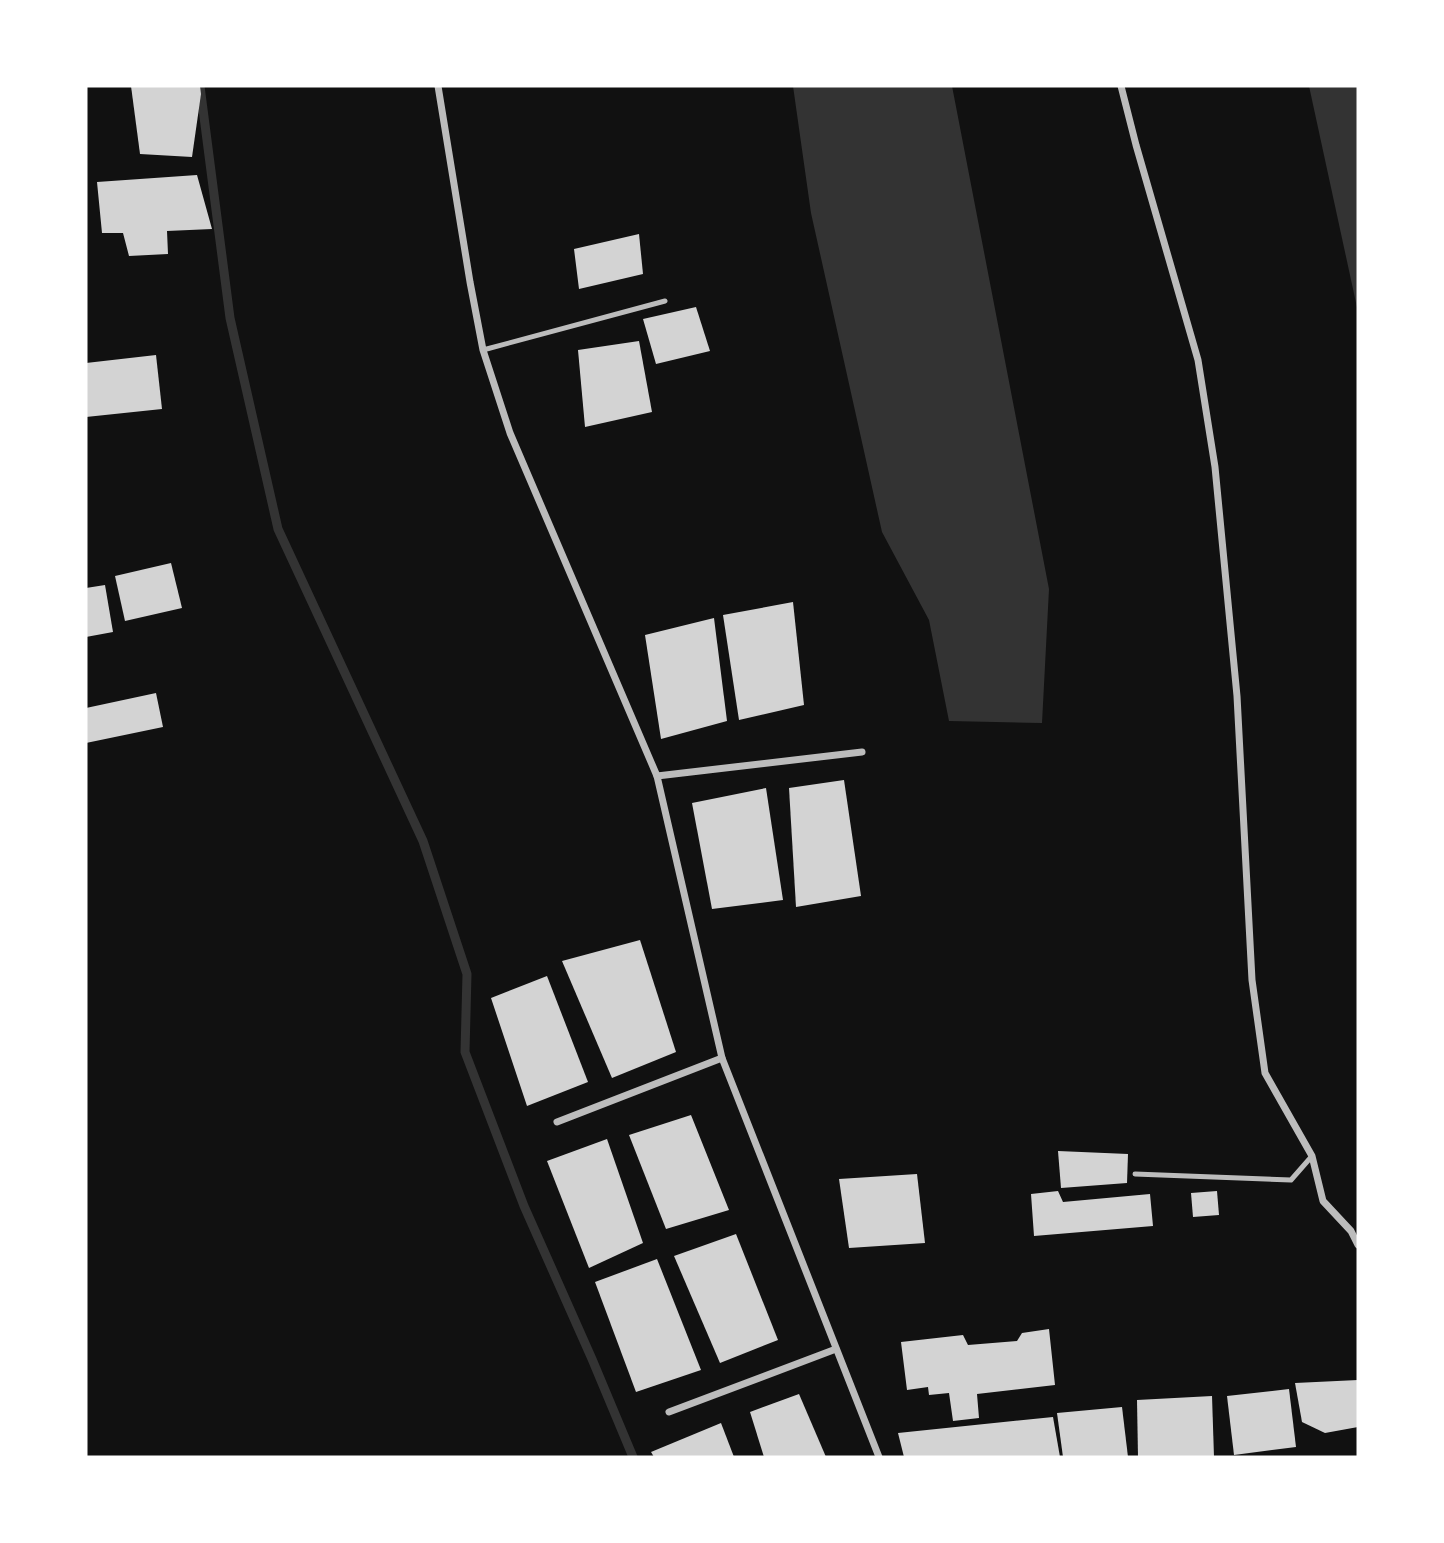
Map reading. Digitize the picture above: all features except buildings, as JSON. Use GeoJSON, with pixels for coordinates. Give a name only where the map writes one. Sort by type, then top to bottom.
{"type":"FeatureCollection","features":[{"type":"Feature","properties":{"kind":"street"},"geometry":{"type":"LineString","coordinates":[[438,86],[483,351],[510,433],[657,775],[722,1058],[879,1457]]}},
{"type":"Feature","properties":{"kind":"street"},"geometry":{"type":"LineString","coordinates":[[1121,86],[1198,360],[1215,467],[1237,696],[1252,981],[1265,1073],[1312,1156],[1323,1200],[1351,1231],[1358,1245]]}},
{"type":"Feature","properties":{"kind":"street"},"geometry":{"type":"LineString","coordinates":[[657,775],[862,752]]}},
{"type":"Feature","properties":{"kind":"street"},"geometry":{"type":"LineString","coordinates":[[556,1122],[722,1058]]}},
{"type":"Feature","properties":{"kind":"street"},"geometry":{"type":"LineString","coordinates":[[669,1412],[836,1349]]}},
{"type":"Feature","properties":{"kind":"lane"},"geometry":{"type":"LineString","coordinates":[[483,351],[665,302]]}},
{"type":"Feature","properties":{"kind":"lane"},"geometry":{"type":"LineString","coordinates":[[1135,1174],[1291,1180],[1312,1156]]}},
{"type":"Feature","properties":{"kind":"shaded area"},"geometry":{"type":"Polygon","coordinates":[[[793,86],[952,86],[1049,589],[1042,723],[949,721],[929,620],[882,532],[811,213],[793,86]]]}},
{"type":"Feature","properties":{"kind":"shaded area"},"geometry":{"type":"Polygon","coordinates":[[[1309,86],[1358,86],[1358,312],[1309,86]]]}},
{"type":"Feature","properties":{"kind":"waterway"},"geometry":{"type":"LineString","coordinates":[[200,86],[230,318],[278,529],[423,841],[467,974],[465,1052],[524,1206],[633,1457]]}}]}
